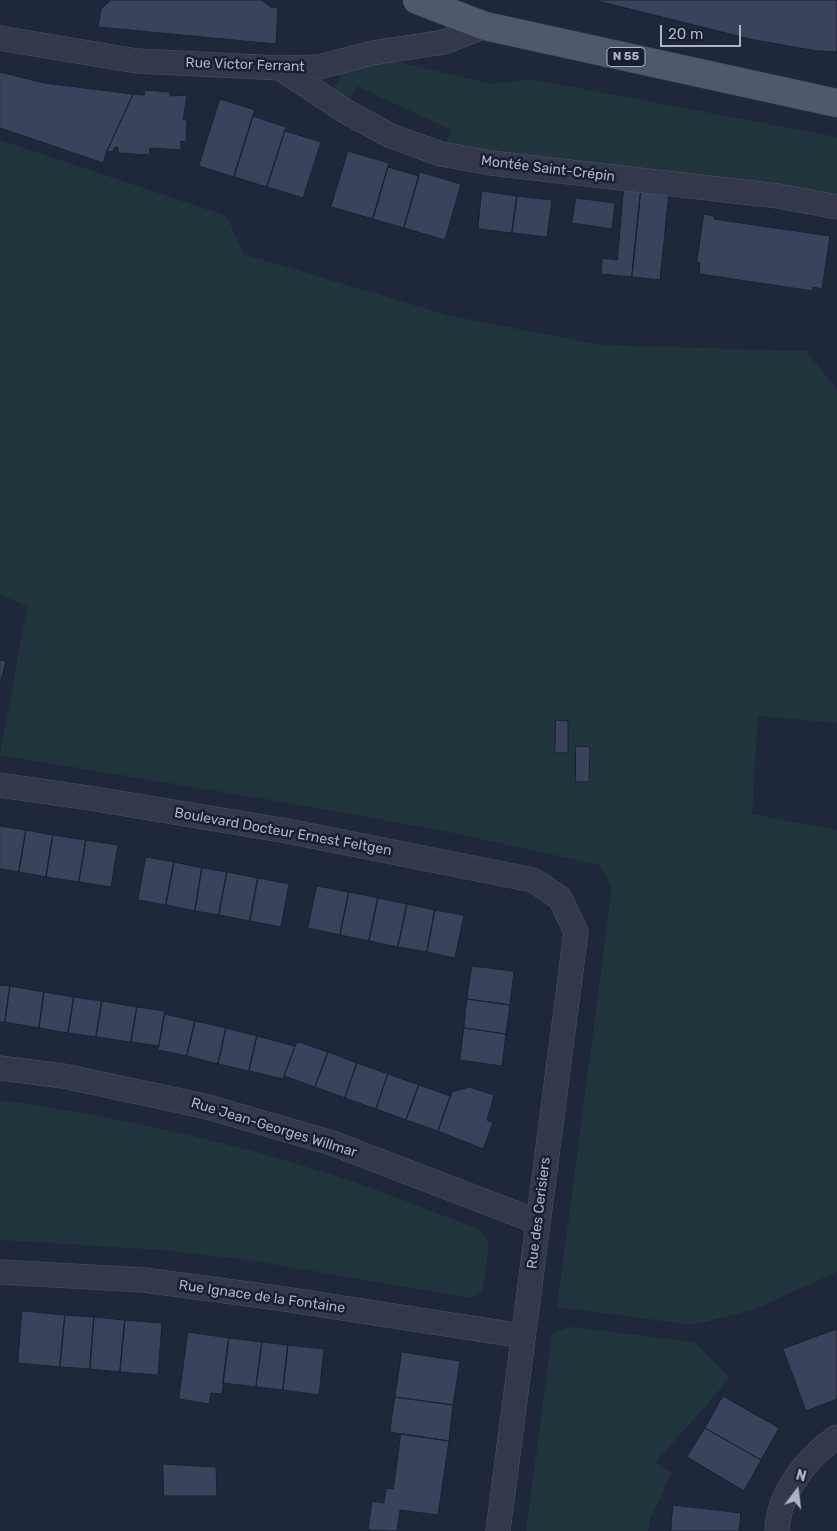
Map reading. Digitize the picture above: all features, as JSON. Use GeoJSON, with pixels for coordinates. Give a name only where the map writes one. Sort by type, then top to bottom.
{"type":"FeatureCollection","features":[{"type":"Feature","properties":{"kind":"main road","name":"N 55"},"geometry":{"type":"LineString","coordinates":[[417,0],[485,26],[837,104]]}},
{"type":"Feature","properties":{"kind":"street","name":"Rue Victor Ferrant"},"geometry":{"type":"LineString","coordinates":[[0,38],[137,61],[280,68],[319,67],[372,53],[444,42],[485,26]]}},
{"type":"Feature","properties":{"kind":"street","name":"Montée Saint-Crépin"},"geometry":{"type":"LineString","coordinates":[[280,68],[345,111],[391,136],[440,154],[491,163],[778,196],[837,207]]}},
{"type":"Feature","properties":{"kind":"street","name":"Boulevard Docteur Ernest Feltgen"},"geometry":{"type":"LineString","coordinates":[[0,785],[287,831],[533,880],[560,898]]}},
{"type":"Feature","properties":{"kind":"street","name":"Rue des Cerisiers"},"geometry":{"type":"LineString","coordinates":[[498,1531],[576,932],[560,898]]}},
{"type":"Feature","properties":{"kind":"street","name":"Rue Jean-Georges Willmar"},"geometry":{"type":"LineString","coordinates":[[0,1068],[72,1078],[227,1112],[332,1143],[538,1222]]}},
{"type":"Feature","properties":{"kind":"street","name":"Rue Ignace de la Fontaine"},"geometry":{"type":"LineString","coordinates":[[0,1272],[144,1280],[278,1298],[523,1336]]}},
{"type":"Feature","properties":{"kind":"street"},"geometry":{"type":"LineString","coordinates":[[777,1531],[777,1523],[785,1497],[814,1455],[837,1437]]}},
{"type":"Feature","properties":{"kind":"shaded area"},"geometry":{"type":"Polygon","coordinates":[[[388,60],[493,84],[531,79],[837,137],[837,196],[777,186],[445,145],[451,130],[357,86],[350,100],[337,93],[335,87],[342,71],[388,60]]]}},
{"type":"Feature","properties":{"kind":"shaded area"},"geometry":{"type":"Polygon","coordinates":[[[0,140],[227,216],[243,254],[451,316],[602,345],[806,351],[837,389],[837,723],[758,716],[752,814],[837,830],[837,1272],[755,1309],[693,1325],[557,1307],[612,887],[599,865],[444,831],[0,755],[27,606],[0,595],[0,140]]]}},
{"type":"Feature","properties":{"kind":"shaded area"},"geometry":{"type":"Polygon","coordinates":[[[0,1100],[111,1118],[275,1157],[382,1192],[460,1222],[482,1233],[488,1242],[482,1292],[472,1298],[248,1260],[162,1250],[0,1240],[0,1100]]]}},
{"type":"Feature","properties":{"kind":"shaded area"},"geometry":{"type":"Polygon","coordinates":[[[569,1327],[695,1342],[730,1378],[656,1462],[672,1473],[650,1519],[648,1531],[526,1531],[552,1333],[569,1327]]]}},
{"type":"Feature","properties":{"kind":"building"},"geometry":{"type":"Polygon","coordinates":[[[111,0],[262,0],[270,7],[278,8],[276,44],[98,27],[101,9],[111,0]]]}},
{"type":"Feature","properties":{"kind":"building"},"geometry":{"type":"Polygon","coordinates":[[[594,0],[837,0],[837,52],[817,51],[754,40],[594,0]]]}},
{"type":"Feature","properties":{"kind":"building"},"geometry":{"type":"Polygon","coordinates":[[[0,72],[44,83],[133,94],[103,163],[0,128],[0,72]]]}},
{"type":"Feature","properties":{"kind":"building"},"geometry":{"type":"Polygon","coordinates":[[[145,90],[170,92],[170,96],[187,95],[183,120],[187,120],[186,142],[181,141],[181,150],[150,148],[149,155],[118,153],[118,147],[115,147],[112,152],[107,151],[133,94],[144,95],[145,90]]]}},
{"type":"Feature","properties":{"kind":"building"},"geometry":{"type":"Polygon","coordinates":[[[220,99],[255,110],[234,177],[199,166],[220,99]]]}},
{"type":"Feature","properties":{"kind":"building"},"geometry":{"type":"Polygon","coordinates":[[[253,116],[286,127],[267,187],[234,177],[253,116]]]}},
{"type":"Feature","properties":{"kind":"building"},"geometry":{"type":"Polygon","coordinates":[[[285,131],[321,142],[303,198],[267,187],[285,131]]]}},
{"type":"Feature","properties":{"kind":"building"},"geometry":{"type":"Polygon","coordinates":[[[348,151],[389,163],[373,219],[331,207],[348,151]]]}},
{"type":"Feature","properties":{"kind":"building"},"geometry":{"type":"Polygon","coordinates":[[[388,167],[419,176],[404,228],[373,219],[388,167]]]}},
{"type":"Feature","properties":{"kind":"building"},"geometry":{"type":"Polygon","coordinates":[[[420,172],[461,184],[445,240],[404,228],[420,172]]]}},
{"type":"Feature","properties":{"kind":"building"},"geometry":{"type":"Polygon","coordinates":[[[624,187],[641,189],[632,277],[601,274],[602,258],[617,260],[624,187]]]}},
{"type":"Feature","properties":{"kind":"building"},"geometry":{"type":"Polygon","coordinates":[[[641,189],[669,192],[660,280],[632,277],[641,189]]]}},
{"type":"Feature","properties":{"kind":"building"},"geometry":{"type":"Polygon","coordinates":[[[482,191],[517,196],[512,233],[478,229],[482,191]]]}},
{"type":"Feature","properties":{"kind":"building"},"geometry":{"type":"Polygon","coordinates":[[[517,196],[552,200],[547,237],[512,233],[517,196]]]}},
{"type":"Feature","properties":{"kind":"building"},"geometry":{"type":"Polygon","coordinates":[[[576,198],[615,203],[612,229],[572,223],[576,198]]]}},
{"type":"Feature","properties":{"kind":"building"},"geometry":{"type":"Polygon","coordinates":[[[704,214],[714,216],[714,219],[830,236],[822,289],[813,287],[813,291],[699,274],[700,263],[697,262],[704,214]]]}},
{"type":"Feature","properties":{"kind":"building"},"geometry":{"type":"Polygon","coordinates":[[[0,660],[6,661],[0,685],[0,660]]]}},
{"type":"Feature","properties":{"kind":"building"},"geometry":{"type":"Polygon","coordinates":[[[556,720],[568,721],[568,753],[555,753],[556,720]]]}},
{"type":"Feature","properties":{"kind":"building"},"geometry":{"type":"Polygon","coordinates":[[[576,746],[590,747],[589,782],[576,782],[576,746]]]}},
{"type":"Feature","properties":{"kind":"building"},"geometry":{"type":"Polygon","coordinates":[[[0,826],[26,830],[19,872],[0,869],[0,826]]]}},
{"type":"Feature","properties":{"kind":"building"},"geometry":{"type":"Polygon","coordinates":[[[26,830],[53,835],[46,877],[19,872],[26,830]]]}},
{"type":"Feature","properties":{"kind":"building"},"geometry":{"type":"Polygon","coordinates":[[[53,835],[86,840],[79,882],[46,877],[53,835]]]}},
{"type":"Feature","properties":{"kind":"building"},"geometry":{"type":"Polygon","coordinates":[[[86,840],[118,845],[111,887],[79,882],[86,840]]]}},
{"type":"Feature","properties":{"kind":"building"},"geometry":{"type":"Polygon","coordinates":[[[146,857],[174,862],[166,905],[138,900],[146,857]]]}},
{"type":"Feature","properties":{"kind":"building"},"geometry":{"type":"Polygon","coordinates":[[[174,862],[202,868],[195,911],[166,905],[174,862]]]}},
{"type":"Feature","properties":{"kind":"building"},"geometry":{"type":"Polygon","coordinates":[[[202,868],[227,872],[219,915],[195,911],[202,868]]]}},
{"type":"Feature","properties":{"kind":"building"},"geometry":{"type":"Polygon","coordinates":[[[227,872],[258,878],[250,921],[219,915],[227,872]]]}},
{"type":"Feature","properties":{"kind":"building"},"geometry":{"type":"Polygon","coordinates":[[[258,878],[289,884],[281,927],[250,921],[258,878]]]}},
{"type":"Feature","properties":{"kind":"building"},"geometry":{"type":"Polygon","coordinates":[[[317,886],[349,892],[340,935],[308,928],[317,886]]]}},
{"type":"Feature","properties":{"kind":"building"},"geometry":{"type":"Polygon","coordinates":[[[349,892],[378,898],[369,941],[340,935],[349,892]]]}},
{"type":"Feature","properties":{"kind":"building"},"geometry":{"type":"Polygon","coordinates":[[[378,898],[407,904],[398,947],[369,941],[378,898]]]}},
{"type":"Feature","properties":{"kind":"building"},"geometry":{"type":"Polygon","coordinates":[[[407,904],[435,910],[427,952],[398,947],[407,904]]]}},
{"type":"Feature","properties":{"kind":"building"},"geometry":{"type":"Polygon","coordinates":[[[435,910],[464,915],[455,958],[427,952],[435,910]]]}},
{"type":"Feature","properties":{"kind":"building"},"geometry":{"type":"Polygon","coordinates":[[[472,966],[514,971],[510,1005],[467,999],[472,966]]]}},
{"type":"Feature","properties":{"kind":"building"},"geometry":{"type":"Polygon","coordinates":[[[0,985],[10,986],[5,1022],[0,1022],[0,985]]]}},
{"type":"Feature","properties":{"kind":"building"},"geometry":{"type":"Polygon","coordinates":[[[10,986],[44,992],[39,1028],[5,1022],[10,986]]]}},
{"type":"Feature","properties":{"kind":"building"},"geometry":{"type":"Polygon","coordinates":[[[44,992],[74,997],[68,1033],[39,1028],[44,992]]]}},
{"type":"Feature","properties":{"kind":"building"},"geometry":{"type":"Polygon","coordinates":[[[74,997],[102,1001],[96,1037],[68,1033],[74,997]]]}},
{"type":"Feature","properties":{"kind":"building"},"geometry":{"type":"Polygon","coordinates":[[[467,999],[510,1005],[506,1034],[464,1028],[467,999]]]}},
{"type":"Feature","properties":{"kind":"building"},"geometry":{"type":"Polygon","coordinates":[[[102,1001],[137,1007],[131,1042],[96,1037],[102,1001]]]}},
{"type":"Feature","properties":{"kind":"building"},"geometry":{"type":"Polygon","coordinates":[[[137,1007],[165,1011],[159,1046],[131,1042],[137,1007]]]}},
{"type":"Feature","properties":{"kind":"building"},"geometry":{"type":"Polygon","coordinates":[[[165,1014],[195,1021],[187,1056],[158,1050],[165,1014]]]}},
{"type":"Feature","properties":{"kind":"building"},"geometry":{"type":"Polygon","coordinates":[[[195,1021],[226,1028],[218,1064],[187,1056],[195,1021]]]}},
{"type":"Feature","properties":{"kind":"building"},"geometry":{"type":"Polygon","coordinates":[[[226,1028],[257,1036],[249,1071],[218,1064],[226,1028]]]}},
{"type":"Feature","properties":{"kind":"building"},"geometry":{"type":"Polygon","coordinates":[[[464,1028],[506,1034],[502,1066],[460,1060],[464,1028]]]}},
{"type":"Feature","properties":{"kind":"building"},"geometry":{"type":"Polygon","coordinates":[[[257,1036],[295,1046],[283,1079],[249,1071],[257,1036]]]}},
{"type":"Feature","properties":{"kind":"building"},"geometry":{"type":"Polygon","coordinates":[[[299,1042],[328,1052],[315,1087],[284,1076],[295,1046],[299,1042]]]}},
{"type":"Feature","properties":{"kind":"building"},"geometry":{"type":"Polygon","coordinates":[[[328,1052],[357,1063],[345,1098],[315,1087],[328,1052]]]}},
{"type":"Feature","properties":{"kind":"building"},"geometry":{"type":"Polygon","coordinates":[[[357,1063],[388,1074],[376,1109],[345,1098],[357,1063]]]}},
{"type":"Feature","properties":{"kind":"building"},"geometry":{"type":"Polygon","coordinates":[[[388,1074],[419,1085],[406,1120],[376,1109],[388,1074]]]}},
{"type":"Feature","properties":{"kind":"building"},"geometry":{"type":"Polygon","coordinates":[[[419,1085],[450,1096],[438,1131],[406,1120],[419,1085]]]}},
{"type":"Feature","properties":{"kind":"building"},"geometry":{"type":"Polygon","coordinates":[[[470,1087],[494,1095],[487,1120],[493,1123],[483,1149],[438,1131],[452,1092],[470,1087]]]}},
{"type":"Feature","properties":{"kind":"building"},"geometry":{"type":"Polygon","coordinates":[[[22,1311],[65,1315],[60,1367],[18,1363],[22,1311]]]}},
{"type":"Feature","properties":{"kind":"building"},"geometry":{"type":"Polygon","coordinates":[[[65,1315],[94,1317],[90,1369],[60,1367],[65,1315]]]}},
{"type":"Feature","properties":{"kind":"building"},"geometry":{"type":"Polygon","coordinates":[[[94,1317],[125,1320],[120,1372],[90,1369],[94,1317]]]}},
{"type":"Feature","properties":{"kind":"building"},"geometry":{"type":"Polygon","coordinates":[[[125,1320],[162,1323],[158,1375],[120,1372],[125,1320]]]}},
{"type":"Feature","properties":{"kind":"building"},"geometry":{"type":"Polygon","coordinates":[[[837,1329],[837,1399],[806,1411],[783,1349],[837,1329]]]}},
{"type":"Feature","properties":{"kind":"building"},"geometry":{"type":"Polygon","coordinates":[[[188,1332],[229,1338],[222,1394],[211,1393],[209,1404],[179,1399],[188,1332]]]}},
{"type":"Feature","properties":{"kind":"building"},"geometry":{"type":"Polygon","coordinates":[[[229,1338],[262,1342],[256,1387],[223,1383],[229,1338]]]}},
{"type":"Feature","properties":{"kind":"building"},"geometry":{"type":"Polygon","coordinates":[[[262,1342],[288,1345],[283,1390],[256,1387],[262,1342]]]}},
{"type":"Feature","properties":{"kind":"building"},"geometry":{"type":"Polygon","coordinates":[[[288,1345],[324,1349],[319,1395],[283,1390],[288,1345]]]}},
{"type":"Feature","properties":{"kind":"building"},"geometry":{"type":"Polygon","coordinates":[[[402,1352],[460,1361],[453,1405],[395,1397],[402,1352]]]}},
{"type":"Feature","properties":{"kind":"building"},"geometry":{"type":"Polygon","coordinates":[[[723,1396],[779,1428],[761,1460],[705,1428],[723,1396]]]}},
{"type":"Feature","properties":{"kind":"building"},"geometry":{"type":"Polygon","coordinates":[[[395,1397],[453,1405],[449,1441],[390,1432],[395,1397]]]}},
{"type":"Feature","properties":{"kind":"building"},"geometry":{"type":"Polygon","coordinates":[[[705,1428],[761,1460],[744,1491],[687,1457],[705,1428]]]}},
{"type":"Feature","properties":{"kind":"building"},"geometry":{"type":"Polygon","coordinates":[[[401,1434],[449,1441],[438,1515],[400,1510],[397,1531],[368,1530],[372,1501],[384,1503],[386,1488],[393,1489],[401,1434]]]}},
{"type":"Feature","properties":{"kind":"building"},"geometry":{"type":"Polygon","coordinates":[[[163,1464],[216,1467],[217,1496],[164,1496],[163,1464]]]}},
{"type":"Feature","properties":{"kind":"building"},"geometry":{"type":"Polygon","coordinates":[[[673,1505],[741,1513],[739,1531],[671,1531],[673,1505]]]}}]}
